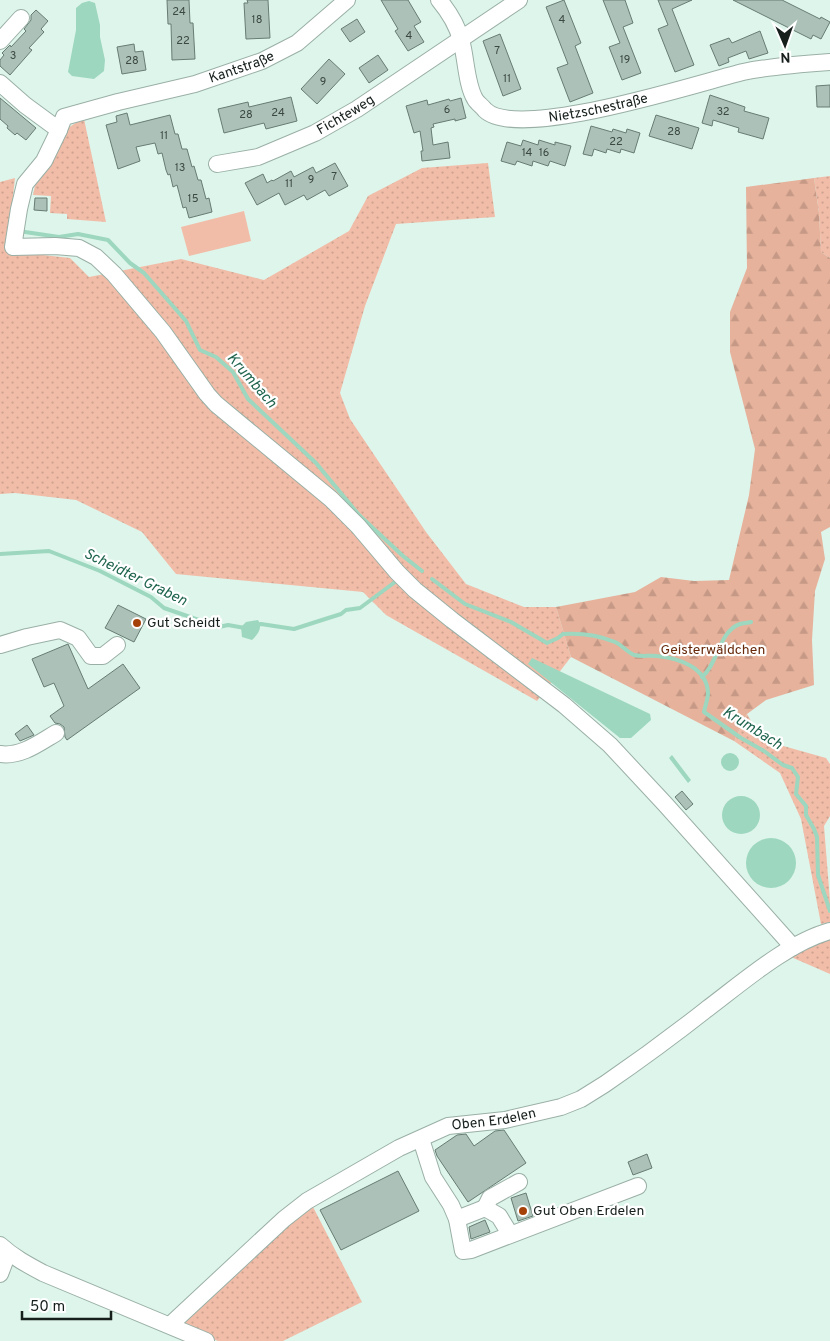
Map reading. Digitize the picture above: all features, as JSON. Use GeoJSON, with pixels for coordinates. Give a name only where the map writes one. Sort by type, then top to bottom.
{"type":"FeatureCollection","features":[{"type":"Feature","properties":{"kind":"street","name":"Kantstraße"},"geometry":{"type":"LineString","coordinates":[[59,130],[64,117],[195,84],[262,61],[297,43],[347,0]]}},
{"type":"Feature","properties":{"kind":"street","name":"Nietzschestraße"},"geometry":{"type":"LineString","coordinates":[[439,0],[450,14],[461,39],[474,98],[488,112],[499,117],[522,119],[568,116],[746,72],[830,62]]}},
{"type":"Feature","properties":{"kind":"street","name":"Fichteweg"},"geometry":{"type":"LineString","coordinates":[[217,164],[258,157],[315,133],[357,109],[519,0]]}},
{"type":"Feature","properties":{"kind":"street"},"geometry":{"type":"LineString","coordinates":[[0,42],[21,18]]}},
{"type":"Feature","properties":{"kind":"street"},"geometry":{"type":"LineString","coordinates":[[0,83],[25,105],[59,130],[44,161],[26,184],[19,209],[13,247],[55,246],[79,248],[96,257],[114,274],[164,332],[216,404],[331,499],[358,526],[415,590],[459,626],[564,705],[610,746],[666,804],[793,947]]}},
{"type":"Feature","properties":{"kind":"street"},"geometry":{"type":"LineString","coordinates":[[0,645],[60,630],[78,638],[91,656],[103,656],[117,645]]}},
{"type":"Feature","properties":{"kind":"street"},"geometry":{"type":"LineString","coordinates":[[0,754],[11,755],[28,749],[56,733]]}},
{"type":"Feature","properties":{"kind":"street","name":"Oben Erdelen"},"geometry":{"type":"LineString","coordinates":[[170,1325],[284,1219],[307,1201],[390,1153],[448,1126],[505,1120],[561,1107],[581,1099],[605,1084],[743,981],[793,947],[830,931]]}},
{"type":"Feature","properties":{"kind":"street"},"geometry":{"type":"LineString","coordinates":[[420,1139],[434,1177],[457,1219],[462,1251],[471,1250],[638,1186]]}},
{"type":"Feature","properties":{"kind":"street"},"geometry":{"type":"LineString","coordinates":[[457,1219],[485,1208],[490,1198],[519,1182]]}},
{"type":"Feature","properties":{"kind":"street"},"geometry":{"type":"LineString","coordinates":[[485,1208],[499,1216],[510,1234]]}},
{"type":"Feature","properties":{"kind":"street"},"geometry":{"type":"LineString","coordinates":[[0,1274],[4,1249],[43,1273],[206,1341]]}},
{"type":"Feature","properties":{"kind":"shaded area"},"geometry":{"type":"Polygon","coordinates":[[[89,1],[95,3],[105,60],[104,71],[94,79],[72,76],[68,72],[76,30],[76,8],[82,3],[89,1]]]}},
{"type":"Feature","properties":{"kind":"shaded area"},"geometry":{"type":"Polygon","coordinates":[[[84,119],[106,222],[67,219],[67,214],[50,213],[51,196],[33,195],[37,176],[65,130],[84,119]]]}},
{"type":"Feature","properties":{"kind":"shaded area"},"geometry":{"type":"Polygon","coordinates":[[[488,163],[495,217],[396,224],[365,306],[340,393],[350,419],[426,532],[466,584],[524,607],[556,607],[571,657],[537,701],[386,615],[363,592],[176,574],[142,532],[76,500],[15,493],[0,494],[0,182],[15,178],[7,251],[70,258],[89,277],[181,259],[264,280],[349,231],[368,196],[422,168],[488,163]]]}},
{"type":"Feature","properties":{"kind":"shaded area"},"geometry":{"type":"Polygon","coordinates":[[[830,176],[830,258],[821,252],[819,213],[814,178],[830,176]]]}},
{"type":"Feature","properties":{"kind":"shaded area"},"geometry":{"type":"Polygon","coordinates":[[[244,211],[251,241],[189,256],[181,227],[244,211]]]}},
{"type":"Feature","properties":{"kind":"shaded area"},"geometry":{"type":"Polygon","coordinates":[[[258,620],[260,628],[254,638],[252,640],[242,637],[241,627],[246,622],[258,620]]]}},
{"type":"Feature","properties":{"kind":"shaded area"},"geometry":{"type":"Polygon","coordinates":[[[532,658],[650,714],[651,720],[631,738],[620,738],[528,664],[532,658]]]}},
{"type":"Feature","properties":{"kind":"shaded area"},"geometry":{"type":"Polygon","coordinates":[[[747,714],[762,740],[826,758],[830,764],[830,816],[824,826],[830,922],[821,924],[801,819],[780,773],[734,741],[747,714]]]}},
{"type":"Feature","properties":{"kind":"shaded area"},"geometry":{"type":"Polygon","coordinates":[[[730,753],[736,756],[739,762],[736,768],[730,771],[724,768],[721,762],[724,756],[730,753]]]}},
{"type":"Feature","properties":{"kind":"shaded area"},"geometry":{"type":"Polygon","coordinates":[[[672,755],[691,780],[688,783],[669,758],[672,755]]]}},
{"type":"Feature","properties":{"kind":"shaded area"},"geometry":{"type":"Polygon","coordinates":[[[741,796],[748,797],[754,802],[759,808],[759,822],[754,828],[748,833],[741,834],[734,833],[728,828],[723,822],[722,815],[723,808],[728,802],[734,797],[741,796]]]}},
{"type":"Feature","properties":{"kind":"shaded area"},"geometry":{"type":"Polygon","coordinates":[[[766,838],[776,838],[789,845],[796,858],[796,868],[789,881],[776,888],[766,888],[757,884],[750,877],[746,868],[746,858],[750,849],[757,842],[766,838]]]}},
{"type":"Feature","properties":{"kind":"shaded area"},"geometry":{"type":"Polygon","coordinates":[[[830,938],[830,974],[791,957],[810,946],[830,938]]]}},
{"type":"Feature","properties":{"kind":"shaded area"},"geometry":{"type":"Polygon","coordinates":[[[312,1205],[362,1302],[283,1341],[218,1341],[189,1330],[184,1325],[184,1318],[312,1205]]]}},
{"type":"Feature","properties":{"kind":"green space","name":"Geisterwäldchen"},"geometry":{"type":"Polygon","coordinates":[[[814,178],[819,213],[821,252],[830,258],[830,527],[821,532],[825,559],[815,591],[812,640],[814,685],[766,700],[747,714],[734,741],[571,657],[556,607],[635,592],[661,577],[694,581],[729,580],[749,495],[755,449],[730,352],[730,312],[747,268],[746,187],[814,178]]]}},
{"type":"Feature","properties":{"kind":"building"},"geometry":{"type":"Polygon","coordinates":[[[167,0],[189,0],[190,23],[193,23],[195,59],[172,60],[171,24],[168,24],[167,0]]]}},
{"type":"Feature","properties":{"kind":"building"},"geometry":{"type":"Polygon","coordinates":[[[247,0],[268,0],[270,38],[246,39],[244,3],[248,3],[247,0]]]}},
{"type":"Feature","properties":{"kind":"building"},"geometry":{"type":"Polygon","coordinates":[[[381,0],[408,0],[421,22],[414,26],[424,42],[408,51],[395,31],[398,29],[381,0]]]}},
{"type":"Feature","properties":{"kind":"building"},"geometry":{"type":"Polygon","coordinates":[[[564,0],[581,43],[575,46],[593,93],[570,102],[557,68],[568,64],[546,7],[564,0]]]}},
{"type":"Feature","properties":{"kind":"building"},"geometry":{"type":"Polygon","coordinates":[[[603,0],[625,0],[633,23],[623,27],[641,73],[622,80],[609,47],[620,43],[603,0]]]}},
{"type":"Feature","properties":{"kind":"building"},"geometry":{"type":"Polygon","coordinates":[[[658,0],[692,0],[672,9],[694,65],[675,72],[658,29],[668,25],[658,0]]]}},
{"type":"Feature","properties":{"kind":"building"},"geometry":{"type":"Polygon","coordinates":[[[733,0],[782,0],[830,22],[821,39],[813,35],[811,39],[733,0]]]}},
{"type":"Feature","properties":{"kind":"building"},"geometry":{"type":"Polygon","coordinates":[[[36,10],[48,21],[41,29],[44,32],[29,48],[32,50],[10,75],[0,66],[0,60],[4,55],[2,53],[10,45],[11,47],[26,31],[24,29],[31,20],[31,15],[36,10]]]}},
{"type":"Feature","properties":{"kind":"building"},"geometry":{"type":"Polygon","coordinates":[[[357,19],[365,32],[350,42],[341,29],[357,19]]]}},
{"type":"Feature","properties":{"kind":"building"},"geometry":{"type":"Polygon","coordinates":[[[760,31],[768,53],[749,59],[746,51],[728,58],[729,62],[719,66],[710,45],[729,38],[732,43],[760,31]]]}},
{"type":"Feature","properties":{"kind":"building"},"geometry":{"type":"Polygon","coordinates":[[[500,34],[521,89],[503,96],[483,41],[500,34]]]}},
{"type":"Feature","properties":{"kind":"building"},"geometry":{"type":"Polygon","coordinates":[[[134,44],[135,52],[143,51],[146,70],[122,74],[117,47],[134,44]]]}},
{"type":"Feature","properties":{"kind":"building"},"geometry":{"type":"Polygon","coordinates":[[[378,55],[388,70],[369,83],[359,68],[378,55]]]}},
{"type":"Feature","properties":{"kind":"building"},"geometry":{"type":"Polygon","coordinates":[[[329,59],[345,74],[317,104],[301,89],[329,59]]]}},
{"type":"Feature","properties":{"kind":"building"},"geometry":{"type":"Polygon","coordinates":[[[830,85],[830,107],[817,107],[816,86],[830,85]]]}},
{"type":"Feature","properties":{"kind":"building"},"geometry":{"type":"Polygon","coordinates":[[[710,95],[745,107],[744,111],[769,118],[763,139],[738,132],[739,128],[713,120],[712,126],[702,123],[710,95]]]}},
{"type":"Feature","properties":{"kind":"building"},"geometry":{"type":"Polygon","coordinates":[[[291,97],[297,121],[266,129],[264,123],[224,133],[218,109],[248,102],[249,107],[291,97]]]}},
{"type":"Feature","properties":{"kind":"building"},"geometry":{"type":"Polygon","coordinates":[[[0,98],[36,128],[26,140],[17,133],[15,135],[0,119],[0,98]]]}},
{"type":"Feature","properties":{"kind":"building"},"geometry":{"type":"Polygon","coordinates":[[[461,98],[466,118],[433,124],[434,127],[431,128],[433,145],[448,142],[450,158],[422,161],[421,151],[423,151],[420,131],[414,133],[406,106],[427,100],[428,105],[449,99],[450,101],[461,98]]]}},
{"type":"Feature","properties":{"kind":"building"},"geometry":{"type":"Polygon","coordinates":[[[127,113],[130,125],[170,115],[175,134],[178,134],[182,149],[187,149],[192,167],[194,166],[198,180],[201,180],[206,199],[209,198],[212,212],[189,218],[186,207],[183,208],[177,185],[173,187],[162,153],[158,154],[155,143],[136,147],[140,161],[118,169],[106,125],[117,122],[116,116],[127,113]]]}},
{"type":"Feature","properties":{"kind":"building"},"geometry":{"type":"Polygon","coordinates":[[[656,115],[699,128],[692,149],[649,136],[656,115]]]}},
{"type":"Feature","properties":{"kind":"building"},"geometry":{"type":"Polygon","coordinates":[[[591,126],[612,132],[613,129],[626,133],[627,129],[640,133],[634,153],[621,149],[620,153],[607,149],[606,153],[594,149],[592,156],[583,154],[591,126]]]}},
{"type":"Feature","properties":{"kind":"building"},"geometry":{"type":"Polygon","coordinates":[[[523,140],[538,145],[539,140],[555,145],[555,142],[571,146],[565,166],[550,161],[548,166],[533,161],[532,166],[517,161],[515,165],[501,161],[507,142],[521,146],[523,140]]]}},
{"type":"Feature","properties":{"kind":"building"},"geometry":{"type":"Polygon","coordinates":[[[335,163],[348,186],[329,196],[325,190],[307,200],[304,195],[285,205],[279,193],[257,205],[245,183],[263,174],[267,183],[291,171],[294,177],[313,167],[316,173],[335,163]]]}},
{"type":"Feature","properties":{"kind":"building"},"geometry":{"type":"Polygon","coordinates":[[[35,198],[47,198],[47,211],[34,210],[35,198]]]}},
{"type":"Feature","properties":{"kind":"building","name":"Gut Scheidt"},"geometry":{"type":"Polygon","coordinates":[[[118,605],[146,619],[134,642],[105,628],[118,605]]]}},
{"type":"Feature","properties":{"kind":"building"},"geometry":{"type":"Polygon","coordinates":[[[68,644],[88,689],[123,664],[140,688],[67,740],[64,727],[55,723],[50,716],[64,706],[54,683],[44,687],[32,659],[68,644]]]}},
{"type":"Feature","properties":{"kind":"building"},"geometry":{"type":"Polygon","coordinates":[[[27,725],[34,735],[20,741],[15,734],[27,725]]]}},
{"type":"Feature","properties":{"kind":"building"},"geometry":{"type":"Polygon","coordinates":[[[682,791],[693,804],[686,810],[675,797],[682,791]]]}},
{"type":"Feature","properties":{"kind":"building"},"geometry":{"type":"Polygon","coordinates":[[[504,1130],[526,1163],[468,1202],[437,1156],[435,1150],[457,1135],[466,1134],[474,1146],[495,1131],[504,1130]]]}},
{"type":"Feature","properties":{"kind":"building"},"geometry":{"type":"Polygon","coordinates":[[[647,1154],[652,1168],[633,1175],[628,1162],[647,1154]]]}},
{"type":"Feature","properties":{"kind":"building"},"geometry":{"type":"Polygon","coordinates":[[[398,1171],[419,1211],[341,1250],[320,1210],[398,1171]]]}},
{"type":"Feature","properties":{"kind":"building","name":"Gut Oben Erdelen"},"geometry":{"type":"Polygon","coordinates":[[[526,1193],[533,1216],[518,1221],[511,1198],[526,1193]]]}},
{"type":"Feature","properties":{"kind":"building"},"geometry":{"type":"Polygon","coordinates":[[[485,1220],[490,1232],[471,1239],[469,1227],[485,1220]]]}},
{"type":"Feature","properties":{"kind":"waterway","name":"Krumbach"},"geometry":{"type":"LineString","coordinates":[[25,232],[59,237],[78,234],[108,240],[130,263],[144,273],[186,321],[200,350],[216,357],[233,372],[248,399],[316,463],[359,515],[422,571]]}},
{"type":"Feature","properties":{"kind":"waterway","name":"Scheidter Graben"},"geometry":{"type":"LineString","coordinates":[[0,554],[49,551],[100,571],[151,597],[164,608],[219,627],[228,625],[245,628]]}},
{"type":"Feature","properties":{"kind":"waterway","name":"Krumbach"},"geometry":{"type":"LineString","coordinates":[[432,579],[465,604],[511,622],[547,643],[563,634],[596,636],[615,642],[634,655],[674,659],[697,670],[703,677],[708,693],[704,712],[783,765],[792,768],[798,777],[796,794],[806,806],[806,815],[817,837],[818,875],[830,911]]}},
{"type":"Feature","properties":{"kind":"waterway","name":"Scheidter Graben"},"geometry":{"type":"LineString","coordinates":[[256,625],[261,624],[294,629],[341,614],[346,610],[360,608],[395,582]]}},
{"type":"Feature","properties":{"kind":"waterway"},"geometry":{"type":"LineString","coordinates":[[702,677],[712,664],[727,633],[740,624],[751,622]]}},
{"type":"Feature","properties":{"kind":"place","name":"Gut Scheidt"},"geometry":{"type":"Point","coordinates":[137,623]}},
{"type":"Feature","properties":{"kind":"place","name":"Gut Oben Erdelen"},"geometry":{"type":"Point","coordinates":[523,1211]}}]}
